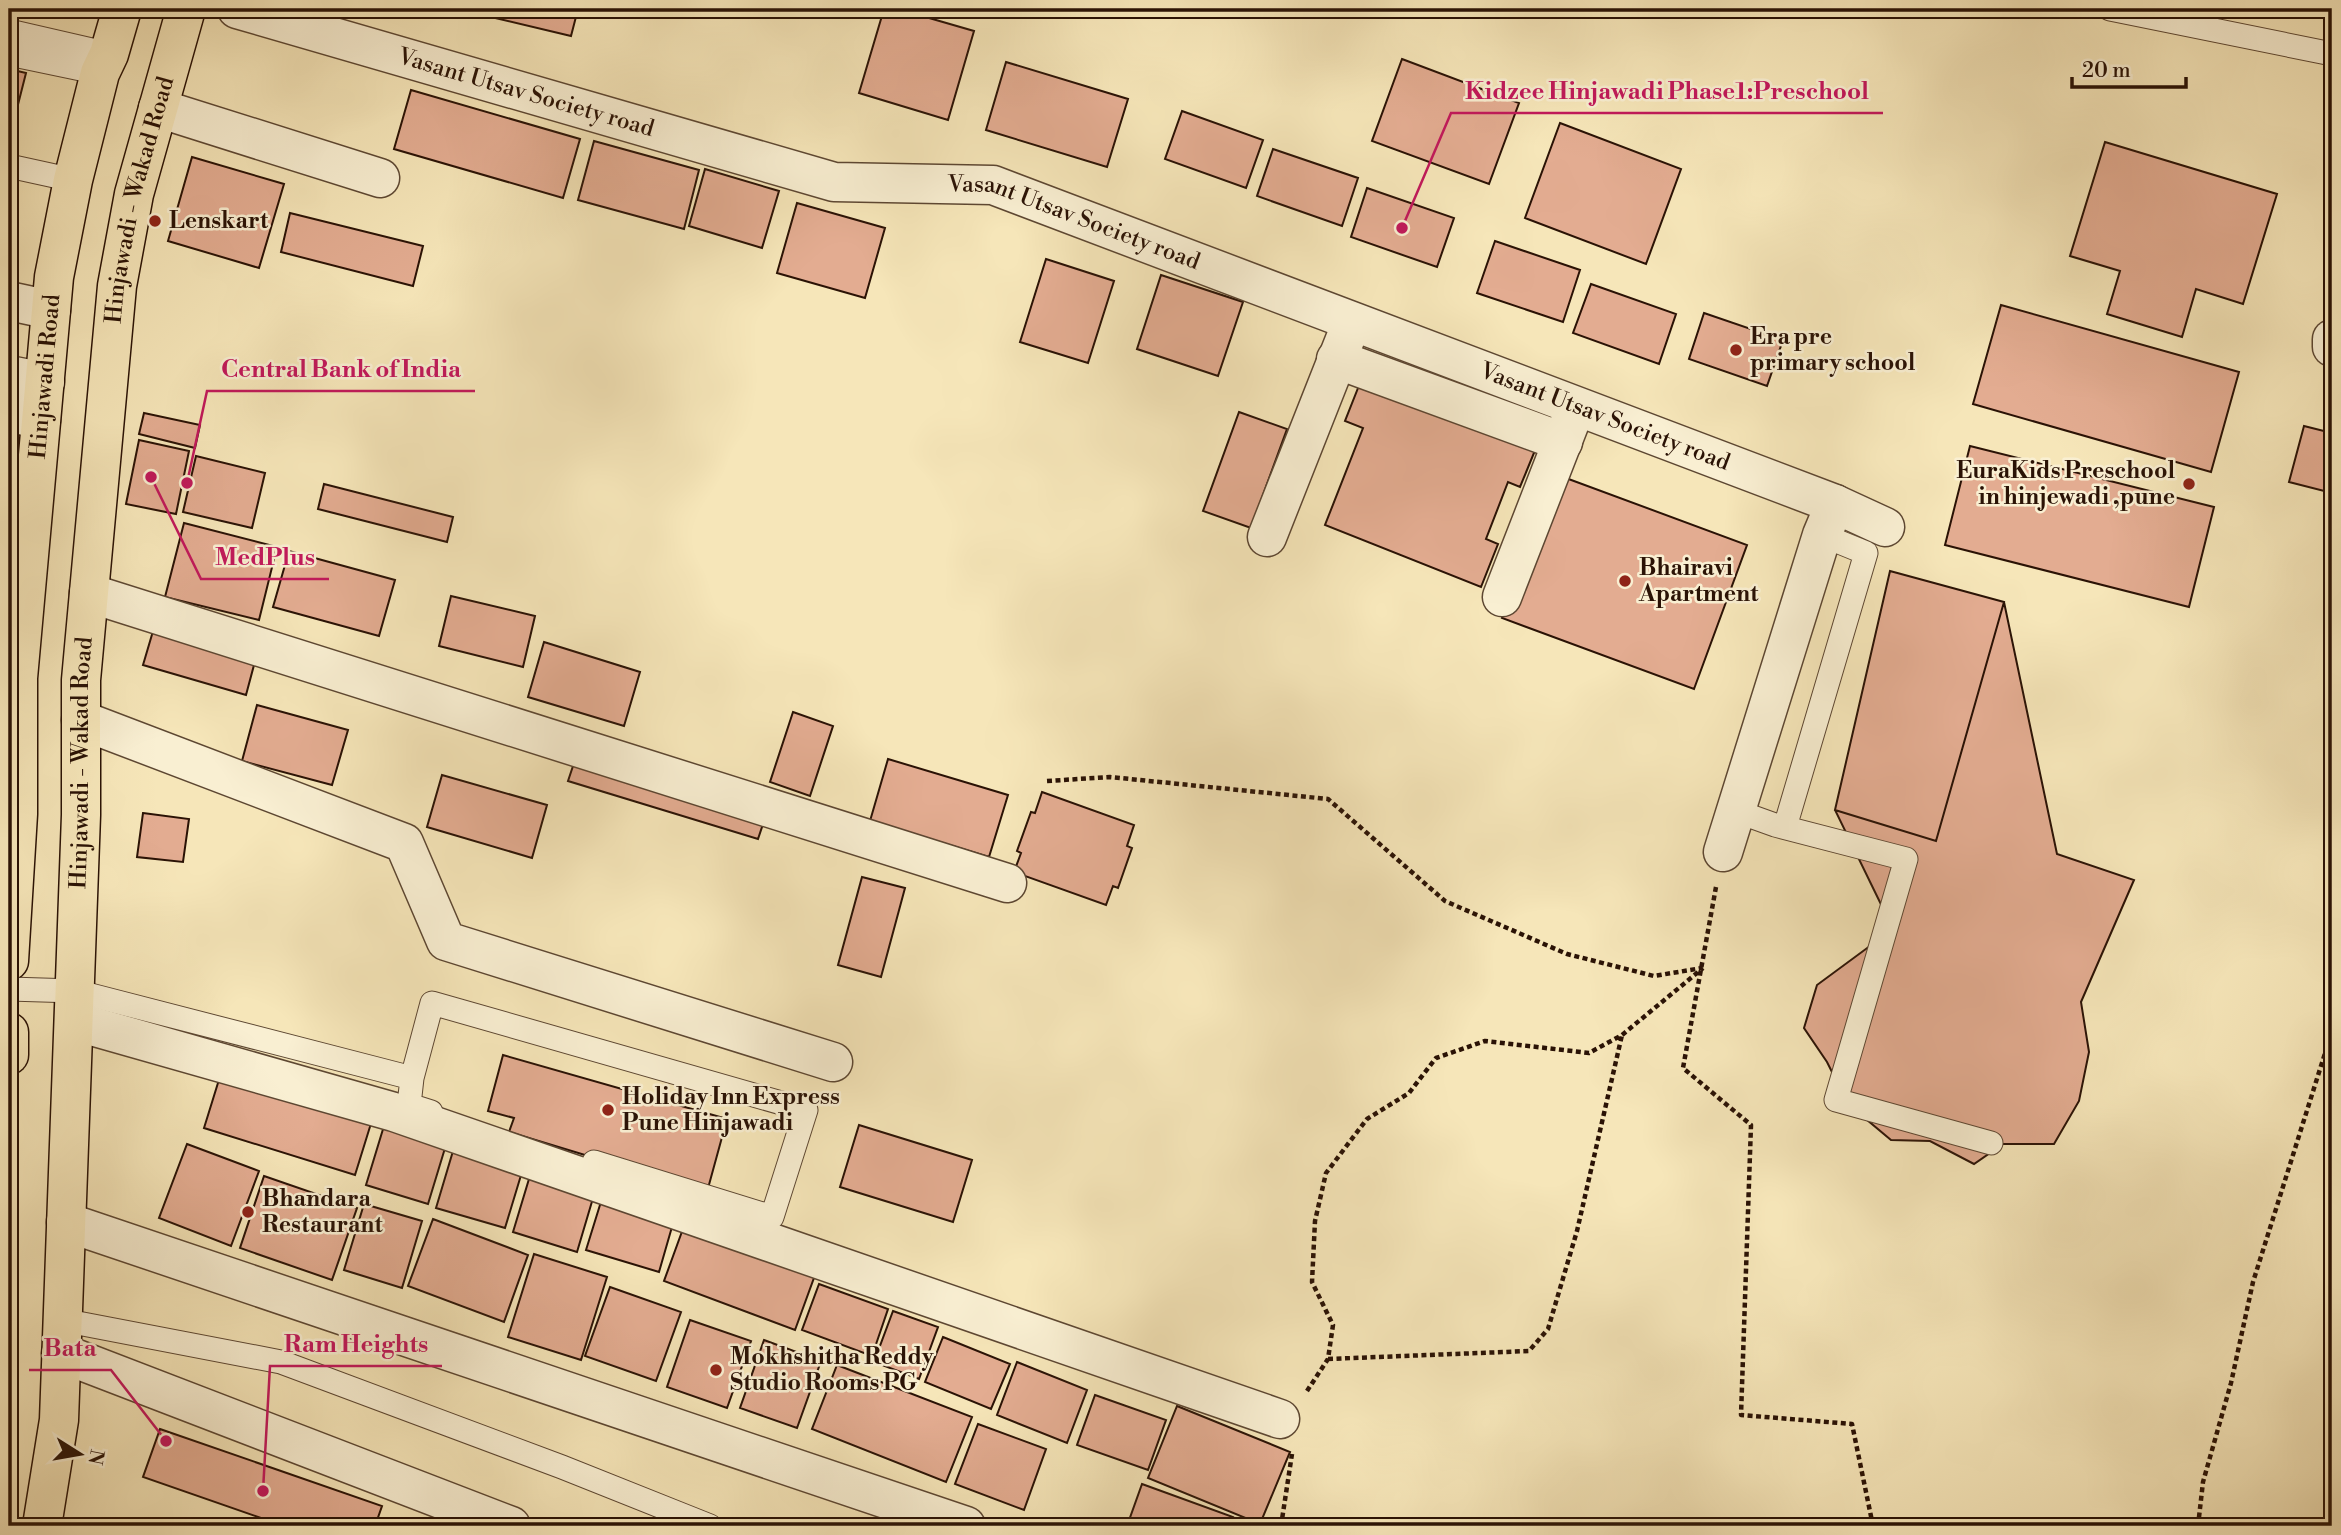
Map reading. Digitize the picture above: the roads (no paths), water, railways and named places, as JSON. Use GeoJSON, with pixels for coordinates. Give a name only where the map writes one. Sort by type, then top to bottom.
{"type":"FeatureCollection","features":[{"type":"Feature","properties":{"kind":"main road","name":"Hinjawadi Road"},"geometry":{"type":"LineString","coordinates":[[9,961],[18,814],[14,666],[27,378],[51,310],[54,277],[73,180],[104,63],[122,9]]}},
{"type":"Feature","properties":{"kind":"main road","name":"Hinjawadi - Wakad Road"},"geometry":{"type":"LineString","coordinates":[[48,1524],[59,1420],[81,815],[81,680],[117,286],[134,194],[186,9]]}},
{"type":"Feature","properties":{"kind":"main road"},"geometry":{"type":"LineString","coordinates":[[9,1032],[9,1055]]}},
{"type":"Feature","properties":{"kind":"street","name":"Vasant Utsav Society road"},"geometry":{"type":"LineString","coordinates":[[237,9],[834,182],[993,185],[1577,405],[1829,519],[1885,527]]}},
{"type":"Feature","properties":{"kind":"street"},"geometry":{"type":"LineString","coordinates":[[158,108],[380,178]]}},
{"type":"Feature","properties":{"kind":"street"},"geometry":{"type":"LineString","coordinates":[[9,301],[51,310]]}},
{"type":"Feature","properties":{"kind":"street"},"geometry":{"type":"LineString","coordinates":[[1267,537],[1331,374],[1341,316]]}},
{"type":"Feature","properties":{"kind":"street"},"geometry":{"type":"LineString","coordinates":[[2332,339],[2332,347]]}},
{"type":"Feature","properties":{"kind":"street"},"geometry":{"type":"LineString","coordinates":[[1331,374],[1563,442]]}},
{"type":"Feature","properties":{"kind":"street"},"geometry":{"type":"LineString","coordinates":[[1502,597],[1577,405]]}},
{"type":"Feature","properties":{"kind":"street"},"geometry":{"type":"LineString","coordinates":[[1723,852],[1829,519]]}},
{"type":"Feature","properties":{"kind":"street"},"geometry":{"type":"LineString","coordinates":[[89,593],[1007,883]]}},
{"type":"Feature","properties":{"kind":"street"},"geometry":{"type":"LineString","coordinates":[[81,720],[404,843],[446,941],[833,1062]]}},
{"type":"Feature","properties":{"kind":"street"},"geometry":{"type":"LineString","coordinates":[[74,1006],[394,1112],[1292,1422]]}},
{"type":"Feature","properties":{"kind":"street"},"geometry":{"type":"LineString","coordinates":[[66,1222],[966,1526]]}},
{"type":"Feature","properties":{"kind":"street"},"geometry":{"type":"LineString","coordinates":[[62,1336],[511,1526]]}},
{"type":"Feature","properties":{"kind":"lane"},"geometry":{"type":"LineString","coordinates":[[2110,9],[2332,54]]}},
{"type":"Feature","properties":{"kind":"lane"},"geometry":{"type":"LineString","coordinates":[[9,31],[104,63]]}},
{"type":"Feature","properties":{"kind":"lane"},"geometry":{"type":"LineString","coordinates":[[9,54],[104,63]]}},
{"type":"Feature","properties":{"kind":"lane"},"geometry":{"type":"LineString","coordinates":[[9,166],[73,180]]}},
{"type":"Feature","properties":{"kind":"lane"},"geometry":{"type":"LineString","coordinates":[[1785,827],[1866,553],[1829,519]]}},
{"type":"Feature","properties":{"kind":"lane"},"geometry":{"type":"LineString","coordinates":[[1736,811],[1906,859],[1836,1100],[1991,1143]]}},
{"type":"Feature","properties":{"kind":"lane"},"geometry":{"type":"LineString","coordinates":[[9,989],[74,1006],[412,1078]]}},
{"type":"Feature","properties":{"kind":"lane"},"geometry":{"type":"LineString","coordinates":[[432,1003],[806,1110],[772,1217],[410,1105],[412,1078],[432,1003]]}},
{"type":"Feature","properties":{"kind":"lane"},"geometry":{"type":"LineString","coordinates":[[62,1336],[281,1362],[562,1467],[710,1526]]}},
{"type":"Feature","properties":{"kind":"place","name":"Lenskart"},"geometry":{"type":"Point","coordinates":[155,221]}},
{"type":"Feature","properties":{"kind":"place","name":"Kidzee Hinjawadi Phase1:Preschool"},"geometry":{"type":"Point","coordinates":[1402,228]}},
{"type":"Feature","properties":{"kind":"place","name":"Era pre primary school"},"geometry":{"type":"Point","coordinates":[1736,350]}},
{"type":"Feature","properties":{"kind":"place","name":"MedPlus"},"geometry":{"type":"Point","coordinates":[151,477]}},
{"type":"Feature","properties":{"kind":"place","name":"Central Bank of India"},"geometry":{"type":"Point","coordinates":[187,483]}},
{"type":"Feature","properties":{"kind":"place","name":"EuraKids Preschool in hinjewadi ,pune"},"geometry":{"type":"Point","coordinates":[2189,484]}},
{"type":"Feature","properties":{"kind":"place","name":"Bhairavi Apartment"},"geometry":{"type":"Point","coordinates":[1625,581]}},
{"type":"Feature","properties":{"kind":"place","name":"Holiday Inn Express Pune Hinjawadi"},"geometry":{"type":"Point","coordinates":[608,1110]}},
{"type":"Feature","properties":{"kind":"place","name":"Bhandara Restaurant"},"geometry":{"type":"Point","coordinates":[248,1212]}},
{"type":"Feature","properties":{"kind":"place","name":"Mokhshitha Reddy Studio Rooms PG"},"geometry":{"type":"Point","coordinates":[716,1370]}},
{"type":"Feature","properties":{"kind":"place","name":"Bata"},"geometry":{"type":"Point","coordinates":[166,1441]}},
{"type":"Feature","properties":{"kind":"place","name":"Ram Heights"},"geometry":{"type":"Point","coordinates":[263,1491]}}]}
